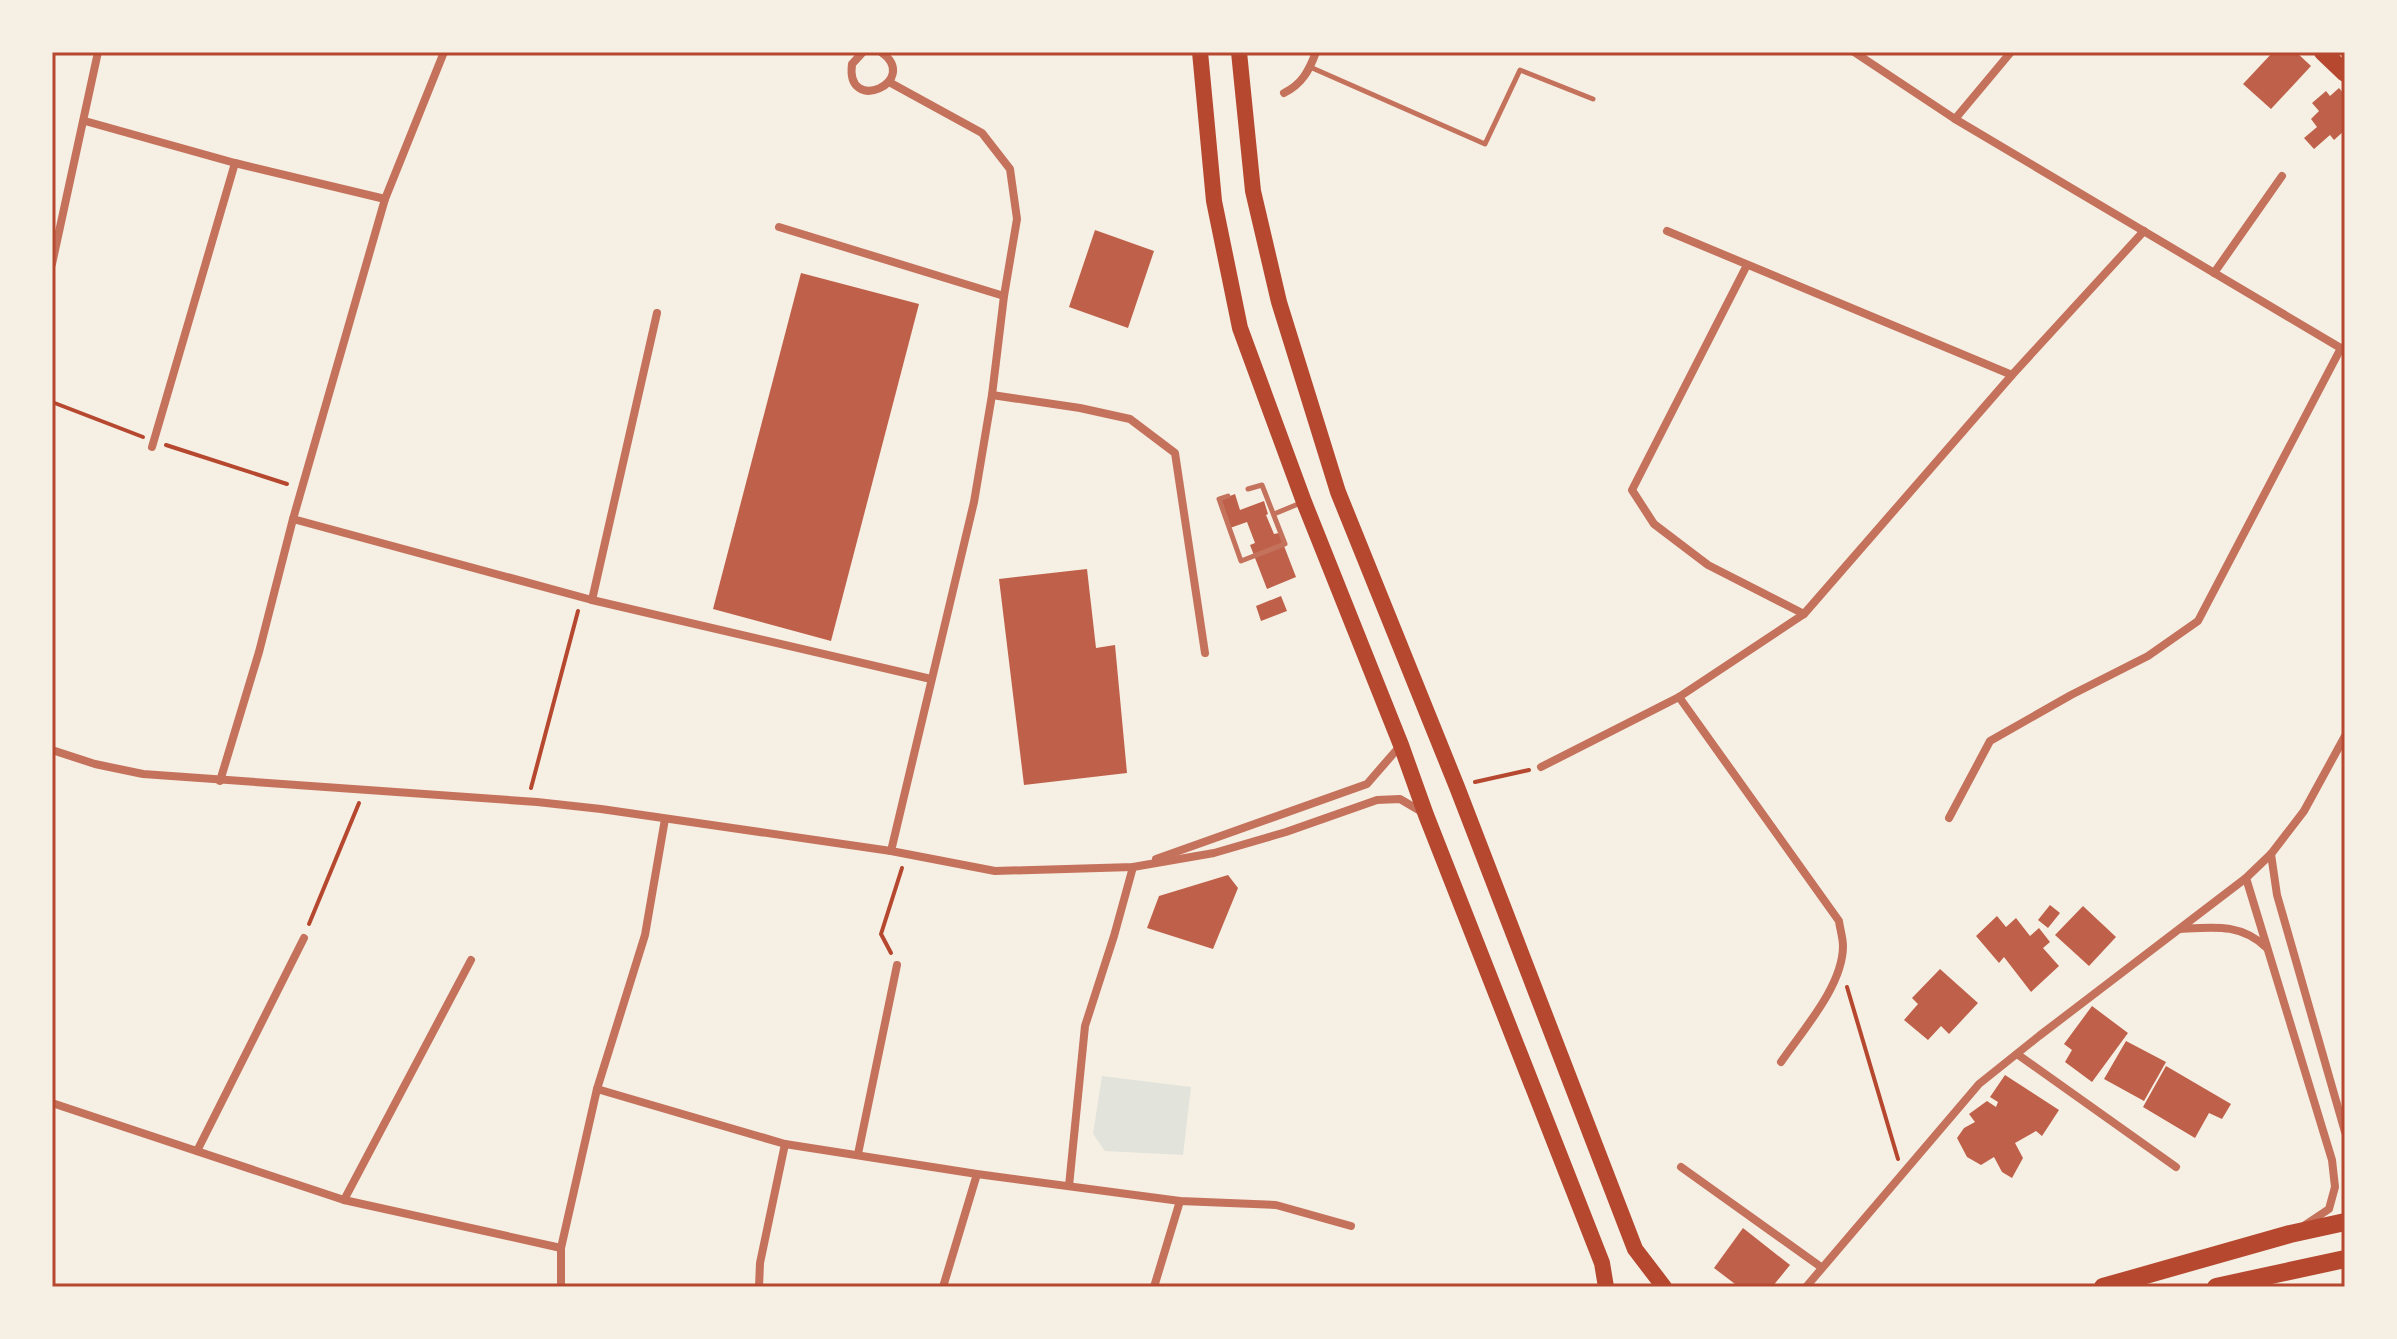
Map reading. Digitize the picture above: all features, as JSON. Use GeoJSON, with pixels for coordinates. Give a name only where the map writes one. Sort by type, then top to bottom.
{"type":"FeatureCollection","features":[{"type":"Feature","properties":{"kind":"main road"},"geometry":{"type":"LineString","coordinates":[[1200,52],[1214,201],[1240,328],[1304,502],[1602,1263],[1606,1287]]}},
{"type":"Feature","properties":{"kind":"main road"},"geometry":{"type":"LineString","coordinates":[[1239,52],[1253,191],[1279,302],[1338,492],[1457,787],[1635,1249],[1664,1287]]}},
{"type":"Feature","properties":{"kind":"main road"},"geometry":{"type":"LineString","coordinates":[[2323,52],[2345,73]]}},
{"type":"Feature","properties":{"kind":"main road"},"geometry":{"type":"LineString","coordinates":[[2103,1287],[2290,1234],[2345,1222]]}},
{"type":"Feature","properties":{"kind":"main road"},"geometry":{"type":"LineString","coordinates":[[2216,1287],[2345,1259]]}},
{"type":"Feature","properties":{"kind":"street"},"geometry":{"type":"LineString","coordinates":[[52,264],[98,52]]}},
{"type":"Feature","properties":{"kind":"street"},"geometry":{"type":"LineString","coordinates":[[220,781],[385,199],[444,52]]}},
{"type":"Feature","properties":{"kind":"street"},"geometry":{"type":"LineString","coordinates":[[845,52],[859,55],[852,64],[853,78],[861,88],[874,91],[889,82],[892,67],[885,53]]}},
{"type":"Feature","properties":{"kind":"street"},"geometry":{"type":"LineString","coordinates":[[1284,93],[1298,85],[1316,52]]}},
{"type":"Feature","properties":{"kind":"street"},"geometry":{"type":"LineString","coordinates":[[1854,52],[1955,119],[2343,349],[2198,621],[2148,656],[1990,741],[1949,818]]}},
{"type":"Feature","properties":{"kind":"street"},"geometry":{"type":"LineString","coordinates":[[1955,119],[2011,52]]}},
{"type":"Feature","properties":{"kind":"street"},"geometry":{"type":"LineString","coordinates":[[889,82],[982,133],[1010,169],[1017,219],[974,502],[891,851]]}},
{"type":"Feature","properties":{"kind":"street"},"geometry":{"type":"LineString","coordinates":[[85,121],[235,163],[385,199]]}},
{"type":"Feature","properties":{"kind":"street"},"geometry":{"type":"LineString","coordinates":[[153,444],[235,163]]}},
{"type":"Feature","properties":{"kind":"street"},"geometry":{"type":"LineString","coordinates":[[2214,273],[2282,176]]}},
{"type":"Feature","properties":{"kind":"street"},"geometry":{"type":"LineString","coordinates":[[779,227],[1004,296]]}},
{"type":"Feature","properties":{"kind":"street"},"geometry":{"type":"LineString","coordinates":[[1667,231],[2012,375]]}},
{"type":"Feature","properties":{"kind":"street"},"geometry":{"type":"LineString","coordinates":[[1541,767],[1679,697],[1804,614],[2012,375],[2144,231]]}},
{"type":"Feature","properties":{"kind":"street"},"geometry":{"type":"LineString","coordinates":[[1747,265],[1632,490],[1654,524],[1708,565],[1804,614]]}},
{"type":"Feature","properties":{"kind":"street"},"geometry":{"type":"LineString","coordinates":[[592,600],[657,313]]}},
{"type":"Feature","properties":{"kind":"street"},"geometry":{"type":"LineString","coordinates":[[992,395],[1130,419],[1175,453],[1205,653]]}},
{"type":"Feature","properties":{"kind":"street"},"geometry":{"type":"LineString","coordinates":[[293,519],[592,600],[931,679]]}},
{"type":"Feature","properties":{"kind":"street"},"geometry":{"type":"LineString","coordinates":[[1679,697],[1839,921],[1843,945],[1832,988],[1781,1062]]}},
{"type":"Feature","properties":{"kind":"street"},"geometry":{"type":"LineString","coordinates":[[1806,1287],[1979,1084],[2246,878],[2271,854],[2304,811],[2345,736]]}},
{"type":"Feature","properties":{"kind":"street"},"geometry":{"type":"LineString","coordinates":[[1133,867],[1367,784],[1401,745]]}},
{"type":"Feature","properties":{"kind":"street"},"geometry":{"type":"LineString","coordinates":[[52,750],[95,764],[143,774],[601,809],[891,851],[995,871],[1133,867],[1214,853],[1377,800],[1400,799],[1426,815]]}},
{"type":"Feature","properties":{"kind":"street"},"geometry":{"type":"LineString","coordinates":[[561,1287],[561,1248],[597,1089],[645,935],[665,819]]}},
{"type":"Feature","properties":{"kind":"street"},"geometry":{"type":"LineString","coordinates":[[2271,854],[2277,895],[2345,1132]]}},
{"type":"Feature","properties":{"kind":"street"},"geometry":{"type":"LineString","coordinates":[[1069,1186],[1085,1026],[1133,867]]}},
{"type":"Feature","properties":{"kind":"street"},"geometry":{"type":"LineString","coordinates":[[2246,878],[2332,1160],[2335,1187],[2329,1209],[2290,1234]]}},
{"type":"Feature","properties":{"kind":"street"},"geometry":{"type":"LineString","coordinates":[[2180,929],[2212,927],[2243,930],[2267,949]]}},
{"type":"Feature","properties":{"kind":"street"},"geometry":{"type":"LineString","coordinates":[[197,1151],[304,938]]}},
{"type":"Feature","properties":{"kind":"street"},"geometry":{"type":"LineString","coordinates":[[344,1200],[471,960]]}},
{"type":"Feature","properties":{"kind":"street"},"geometry":{"type":"LineString","coordinates":[[858,1154],[897,965]]}},
{"type":"Feature","properties":{"kind":"street"},"geometry":{"type":"LineString","coordinates":[[2017,1054],[2176,1167]]}},
{"type":"Feature","properties":{"kind":"street"},"geometry":{"type":"LineString","coordinates":[[597,1089],[785,1144],[1180,1201],[1276,1205],[1351,1226]]}},
{"type":"Feature","properties":{"kind":"street"},"geometry":{"type":"LineString","coordinates":[[52,1103],[344,1200],[561,1248]]}},
{"type":"Feature","properties":{"kind":"street"},"geometry":{"type":"LineString","coordinates":[[759,1287],[760,1263],[785,1144]]}},
{"type":"Feature","properties":{"kind":"street"},"geometry":{"type":"LineString","coordinates":[[1681,1167],[1821,1267]]}},
{"type":"Feature","properties":{"kind":"street"},"geometry":{"type":"LineString","coordinates":[[943,1287],[977,1174]]}},
{"type":"Feature","properties":{"kind":"street"},"geometry":{"type":"LineString","coordinates":[[1154,1287],[1180,1201]]}},
{"type":"Feature","properties":{"kind":"lane"},"geometry":{"type":"LineString","coordinates":[[1310,67],[1485,144],[1520,70],[1593,99]]}},
{"type":"Feature","properties":{"kind":"lane"},"geometry":{"type":"LineString","coordinates":[[1228,496],[1219,499],[1241,561],[1285,544],[1262,485],[1248,489]]}},
{"type":"Feature","properties":{"kind":"lane"},"geometry":{"type":"LineString","coordinates":[[1274,514],[1304,502]]}},
{"type":"Feature","properties":{"kind":"path"},"geometry":{"type":"LineString","coordinates":[[52,402],[153,444],[302,489]]}},
{"type":"Feature","properties":{"kind":"path"},"geometry":{"type":"LineString","coordinates":[[528,802],[582,597]]}},
{"type":"Feature","properties":{"kind":"path"},"geometry":{"type":"LineString","coordinates":[[1457,787],[1541,767]]}},
{"type":"Feature","properties":{"kind":"path"},"geometry":{"type":"LineString","coordinates":[[304,938],[364,790]]}},
{"type":"Feature","properties":{"kind":"path"},"geometry":{"type":"LineString","coordinates":[[897,965],[881,934],[907,854]]}},
{"type":"Feature","properties":{"kind":"path"},"geometry":{"type":"LineString","coordinates":[[1840,965],[1902,1173]]}},
{"type":"Feature","properties":{"kind":"shaded area"},"geometry":{"type":"Polygon","coordinates":[[[1102,1076],[1191,1087],[1183,1155],[1105,1151],[1093,1134],[1102,1076]]]}},
{"type":"Feature","properties":{"kind":"building"},"geometry":{"type":"Polygon","coordinates":[[[2273,52],[2296,52],[2311,66],[2271,109],[2243,84],[2273,52]]]}},
{"type":"Feature","properties":{"kind":"building"},"geometry":{"type":"Polygon","coordinates":[[[2339,88],[2345,95],[2345,130],[2334,140],[2330,135],[2314,149],[2304,138],[2317,127],[2311,119],[2319,111],[2312,103],[2326,91],[2330,96],[2339,88]]]}},
{"type":"Feature","properties":{"kind":"building"},"geometry":{"type":"Polygon","coordinates":[[[1095,230],[1154,251],[1128,328],[1069,307],[1095,230]]]}},
{"type":"Feature","properties":{"kind":"building"},"geometry":{"type":"Polygon","coordinates":[[[801,273],[919,304],[831,641],[713,609],[801,273]]]}},
{"type":"Feature","properties":{"kind":"building"},"geometry":{"type":"Polygon","coordinates":[[[1235,494],[1240,510],[1264,501],[1274,534],[1279,533],[1296,577],[1267,589],[1250,545],[1255,543],[1247,522],[1230,528],[1220,500],[1235,494]]]}},
{"type":"Feature","properties":{"kind":"building"},"geometry":{"type":"Polygon","coordinates":[[[1087,569],[1096,648],[1115,645],[1127,773],[1024,785],[999,579],[1087,569]]]}},
{"type":"Feature","properties":{"kind":"building"},"geometry":{"type":"Polygon","coordinates":[[[1281,596],[1287,611],[1261,621],[1256,606],[1281,596]]]}},
{"type":"Feature","properties":{"kind":"building"},"geometry":{"type":"Polygon","coordinates":[[[1228,875],[1238,888],[1213,949],[1147,928],[1159,896],[1228,875]]]}},
{"type":"Feature","properties":{"kind":"building"},"geometry":{"type":"Polygon","coordinates":[[[2050,905],[2060,913],[2048,928],[2038,920],[2050,905]]]}},
{"type":"Feature","properties":{"kind":"building"},"geometry":{"type":"Polygon","coordinates":[[[2083,906],[2116,937],[2089,966],[2055,935],[2083,906]]]}},
{"type":"Feature","properties":{"kind":"building"},"geometry":{"type":"Polygon","coordinates":[[[1997,916],[2006,927],[2016,918],[2030,936],[2039,928],[2050,942],[2043,948],[2059,966],[2031,992],[2004,957],[1999,963],[1976,936],[1997,916]]]}},
{"type":"Feature","properties":{"kind":"building"},"geometry":{"type":"Polygon","coordinates":[[[1940,969],[1978,1003],[1949,1034],[1941,1026],[1928,1040],[1904,1020],[1918,1004],[1912,998],[1940,969]]]}},
{"type":"Feature","properties":{"kind":"building"},"geometry":{"type":"Polygon","coordinates":[[[2092,1006],[2128,1033],[2092,1082],[2065,1062],[2072,1050],[2064,1044],[2092,1006]]]}},
{"type":"Feature","properties":{"kind":"building"},"geometry":{"type":"Polygon","coordinates":[[[2126,1041],[2166,1062],[2144,1101],[2104,1079],[2126,1041]]]}},
{"type":"Feature","properties":{"kind":"building"},"geometry":{"type":"Polygon","coordinates":[[[2166,1066],[2231,1104],[2222,1119],[2209,1113],[2195,1138],[2143,1107],[2166,1066]]]}},
{"type":"Feature","properties":{"kind":"building"},"geometry":{"type":"Polygon","coordinates":[[[2005,1075],[2059,1110],[2042,1136],[2036,1131],[2015,1143],[2023,1158],[2012,1178],[2002,1172],[1994,1157],[1981,1165],[1967,1157],[1957,1138],[1964,1128],[1975,1122],[1969,1114],[1987,1101],[1996,1107],[1998,1102],[1990,1097],[2005,1075]]]}},
{"type":"Feature","properties":{"kind":"building"},"geometry":{"type":"Polygon","coordinates":[[[1743,1228],[1790,1265],[1772,1287],[1739,1287],[1714,1268],[1743,1228]]]}}]}
